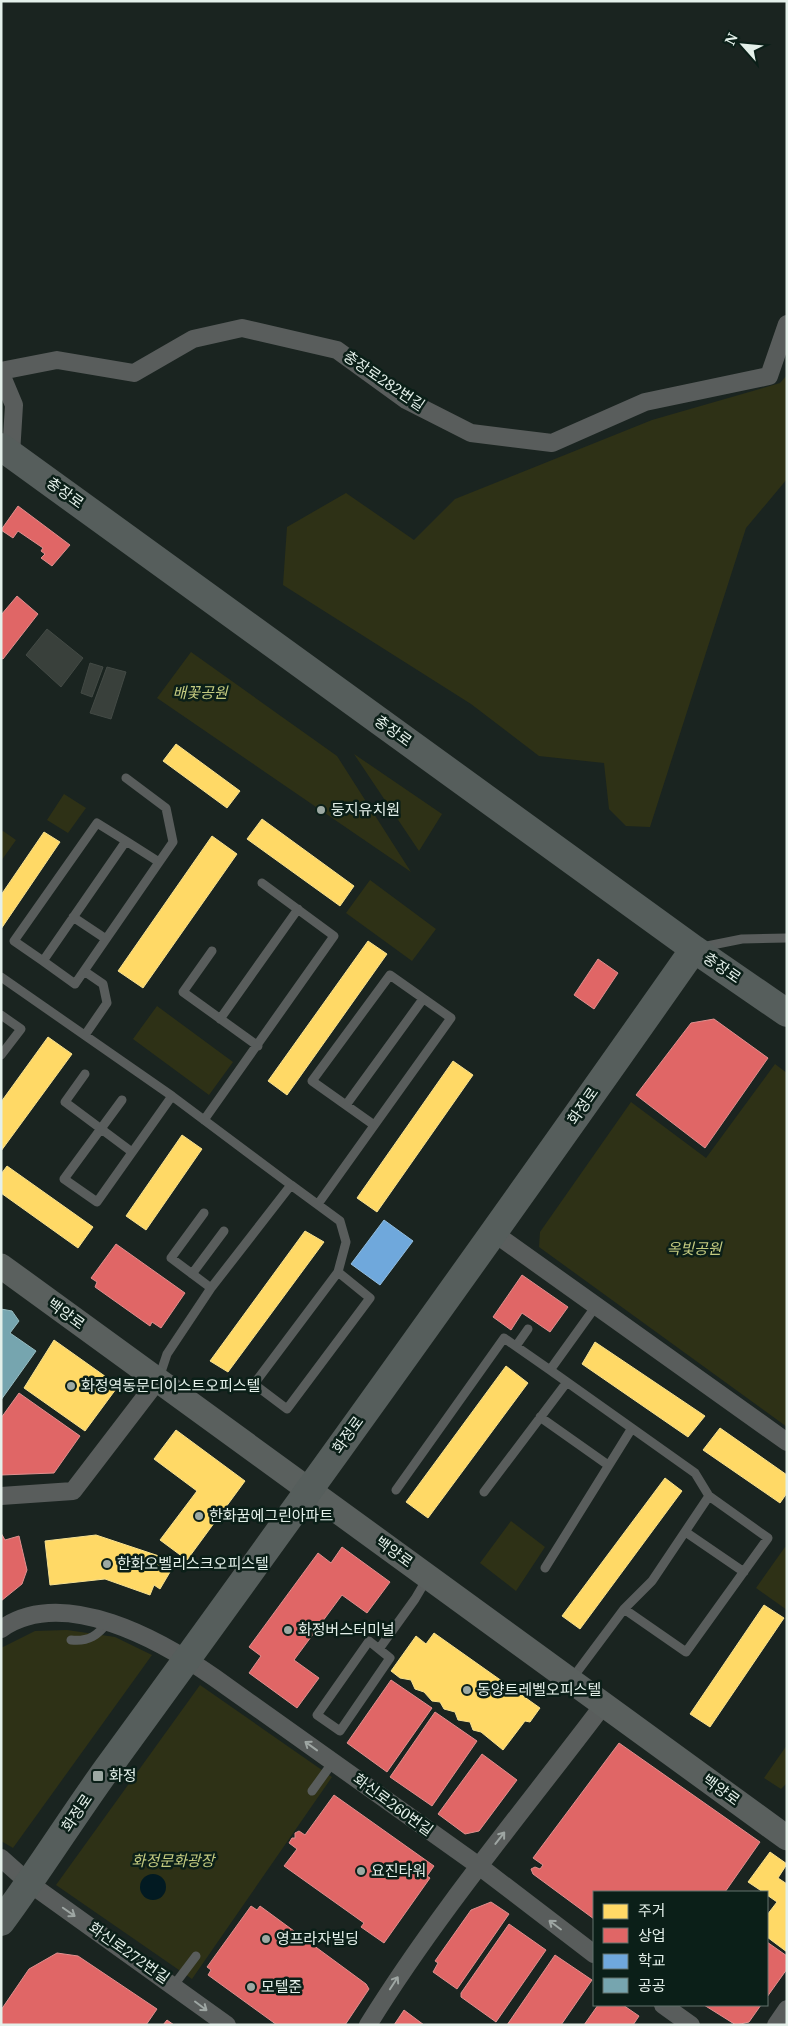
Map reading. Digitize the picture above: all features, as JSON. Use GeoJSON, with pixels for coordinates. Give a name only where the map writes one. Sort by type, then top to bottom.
{"type":"FeatureCollection","features":[{"type":"Feature","properties":{"kind":"main road","name":"충장로"},"geometry":{"type":"LineString","coordinates":[[5,456],[694,949],[787,1013]]}},
{"type":"Feature","properties":{"kind":"main road","name":"화정로"},"geometry":{"type":"LineString","coordinates":[[1,1922],[105,1772],[494,1233],[694,949]]}},
{"type":"Feature","properties":{"kind":"street","name":"충장로282번길"},"geometry":{"type":"LineString","coordinates":[[5,456],[14,405],[1,373],[57,360],[134,373],[193,340],[242,328],[337,350],[406,400],[471,433],[552,444],[645,402],[770,376],[787,324]]}},
{"type":"Feature","properties":{"kind":"street"},"geometry":{"type":"LineString","coordinates":[[494,1233],[787,1442]]}},
{"type":"Feature","properties":{"kind":"street","name":"백양로"},"geometry":{"type":"LineString","coordinates":[[1,1266],[787,1838]]}},
{"type":"Feature","properties":{"kind":"street"},"geometry":{"type":"LineString","coordinates":[[1,1496],[73,1491],[158,1380]]}},
{"type":"Feature","properties":{"kind":"street","name":"화신로260번길"},"geometry":{"type":"LineString","coordinates":[[1,1629],[25,1616],[47,1614],[91,1617],[149,1638],[188,1659],[478,1866],[593,1953]]}},
{"type":"Feature","properties":{"kind":"street"},"geometry":{"type":"LineString","coordinates":[[368,2025],[395,1981],[478,1866],[604,1704]]}},
{"type":"Feature","properties":{"kind":"street","name":"화신로272번길"},"geometry":{"type":"LineString","coordinates":[[1,1858],[29,1883],[174,1985],[227,2025]]}},
{"type":"Feature","properties":{"kind":"street"},"geometry":{"type":"LineString","coordinates":[[664,2006],[691,2025]]}},
{"type":"Feature","properties":{"kind":"street"},"geometry":{"type":"LineString","coordinates":[[776,2025],[787,2009]]}},
{"type":"Feature","properties":{"kind":"lane"},"geometry":{"type":"LineString","coordinates":[[126,778],[166,808],[173,842],[106,940],[75,984],[14,941],[97,823],[159,862]]}},
{"type":"Feature","properties":{"kind":"lane"},"geometry":{"type":"LineString","coordinates":[[43,961],[126,841]]}},
{"type":"Feature","properties":{"kind":"lane"},"geometry":{"type":"LineString","coordinates":[[204,1120],[334,936],[262,883]]}},
{"type":"Feature","properties":{"kind":"lane"},"geometry":{"type":"LineString","coordinates":[[220,1019],[298,909]]}},
{"type":"Feature","properties":{"kind":"lane"},"geometry":{"type":"LineString","coordinates":[[74,917],[106,940]]}},
{"type":"Feature","properties":{"kind":"lane"},"geometry":{"type":"LineString","coordinates":[[694,949],[742,939],[787,938]]}},
{"type":"Feature","properties":{"kind":"lane"},"geometry":{"type":"LineString","coordinates":[[212,951],[183,992],[258,1046]]}},
{"type":"Feature","properties":{"kind":"lane"},"geometry":{"type":"LineString","coordinates":[[84,970],[104,984],[107,1003],[85,1035]]}},
{"type":"Feature","properties":{"kind":"lane"},"geometry":{"type":"LineString","coordinates":[[318,1204],[451,1018],[390,975],[312,1082],[374,1125]]}},
{"type":"Feature","properties":{"kind":"lane"},"geometry":{"type":"LineString","coordinates":[[1,977],[172,1096],[340,1221],[346,1242],[338,1272],[254,1384],[287,1409],[370,1298],[338,1272]]}},
{"type":"Feature","properties":{"kind":"lane"},"geometry":{"type":"LineString","coordinates":[[346,1105],[423,998]]}},
{"type":"Feature","properties":{"kind":"lane"},"geometry":{"type":"LineString","coordinates":[[1,1015],[20,1029],[1,1055]]}},
{"type":"Feature","properties":{"kind":"lane"},"geometry":{"type":"LineString","coordinates":[[85,1074],[65,1102],[132,1152]]}},
{"type":"Feature","properties":{"kind":"lane"},"geometry":{"type":"LineString","coordinates":[[122,1100],[64,1179],[97,1202],[172,1096]]}},
{"type":"Feature","properties":{"kind":"lane"},"geometry":{"type":"LineString","coordinates":[[158,1380],[167,1354],[211,1288],[291,1185]]}},
{"type":"Feature","properties":{"kind":"lane"},"geometry":{"type":"LineString","coordinates":[[204,1213],[171,1258],[211,1288]]}},
{"type":"Feature","properties":{"kind":"lane"},"geometry":{"type":"LineString","coordinates":[[192,1274],[224,1231]]}},
{"type":"Feature","properties":{"kind":"lane"},"geometry":{"type":"LineString","coordinates":[[550,1370],[596,1306]]}},
{"type":"Feature","properties":{"kind":"lane"},"geometry":{"type":"LineString","coordinates":[[516,1346],[528,1329]]}},
{"type":"Feature","properties":{"kind":"lane"},"geometry":{"type":"LineString","coordinates":[[396,1490],[504,1338],[695,1473],[709,1496],[768,1538],[686,1652],[624,1609]]}},
{"type":"Feature","properties":{"kind":"lane"},"geometry":{"type":"LineString","coordinates":[[484,1492],[567,1382]]}},
{"type":"Feature","properties":{"kind":"lane"},"geometry":{"type":"LineString","coordinates":[[540,1417],[608,1465]]}},
{"type":"Feature","properties":{"kind":"lane"},"geometry":{"type":"LineString","coordinates":[[545,1568],[632,1428]]}},
{"type":"Feature","properties":{"kind":"lane"},"geometry":{"type":"LineString","coordinates":[[571,1681],[624,1609],[652,1581],[686,1533],[709,1496]]}},
{"type":"Feature","properties":{"kind":"lane"},"geometry":{"type":"LineString","coordinates":[[686,1533],[744,1572]]}},
{"type":"Feature","properties":{"kind":"lane"},"geometry":{"type":"LineString","coordinates":[[380,1649],[428,1577]]}},
{"type":"Feature","properties":{"kind":"lane"},"geometry":{"type":"LineString","coordinates":[[71,1640],[83,1641],[99,1635],[109,1622]]}},
{"type":"Feature","properties":{"kind":"lane"},"geometry":{"type":"LineString","coordinates":[[369,1641],[380,1649],[390,1658],[340,1731],[317,1715],[369,1641]]}},
{"type":"Feature","properties":{"kind":"lane"},"geometry":{"type":"LineString","coordinates":[[312,1791],[332,1762]]}},
{"type":"Feature","properties":{"kind":"lane"},"geometry":{"type":"LineString","coordinates":[[174,1985],[196,1956]]}},
{"type":"Feature","properties":{"kind":"green space"},"geometry":{"type":"Polygon","coordinates":[[[787,375],[787,479],[746,528],[650,827],[626,826],[609,809],[604,763],[539,756],[471,704],[283,585],[287,527],[346,493],[414,540],[455,499],[652,420],[780,383],[787,375]]]}},
{"type":"Feature","properties":{"kind":"green space","name":"배꽃공원"},"geometry":{"type":"Polygon","coordinates":[[[191,652],[337,756],[411,872],[157,698],[191,652]]]}},
{"type":"Feature","properties":{"kind":"green space"},"geometry":{"type":"Polygon","coordinates":[[[354,754],[442,814],[419,851],[354,754]]]}},
{"type":"Feature","properties":{"kind":"green space"},"geometry":{"type":"Polygon","coordinates":[[[64,794],[86,808],[68,833],[47,820],[64,794]]]}},
{"type":"Feature","properties":{"kind":"green space"},"geometry":{"type":"Polygon","coordinates":[[[3,831],[16,840],[1,861],[1,832],[3,831]]]}},
{"type":"Feature","properties":{"kind":"green space"},"geometry":{"type":"Polygon","coordinates":[[[370,880],[436,929],[412,961],[346,913],[370,880]]]}},
{"type":"Feature","properties":{"kind":"green space"},"geometry":{"type":"Polygon","coordinates":[[[157,1006],[233,1062],[209,1095],[133,1039],[157,1006]]]}},
{"type":"Feature","properties":{"kind":"green space","name":"옥빛공원"},"geometry":{"type":"Polygon","coordinates":[[[775,1064],[787,1073],[787,1427],[539,1247],[540,1232],[631,1102],[706,1158],[775,1064]]]}},
{"type":"Feature","properties":{"kind":"green space"},"geometry":{"type":"Polygon","coordinates":[[[511,1521],[545,1547],[516,1591],[480,1563],[511,1521]]]}},
{"type":"Feature","properties":{"kind":"green space"},"geometry":{"type":"Polygon","coordinates":[[[785,1547],[787,1548],[787,1610],[756,1588],[785,1547]]]}},
{"type":"Feature","properties":{"kind":"green space"},"geometry":{"type":"Polygon","coordinates":[[[67,1630],[115,1637],[152,1655],[13,1848],[1,1841],[1,1648],[35,1631],[67,1630]]]}},
{"type":"Feature","properties":{"kind":"green space","name":"화정문화광장"},"geometry":{"type":"Polygon","coordinates":[[[200,1685],[332,1777],[192,1979],[56,1885],[200,1685]]]}},
{"type":"Feature","properties":{"kind":"green space"},"geometry":{"type":"Polygon","coordinates":[[[787,1745],[787,1783],[781,1789],[764,1778],[787,1745]]]}},
{"type":"Feature","properties":{"kind":"water"},"geometry":{"type":"Polygon","coordinates":[[[153,1874],[162,1878],[166,1887],[162,1896],[153,1900],[144,1896],[140,1887],[144,1878],[153,1874]]]}},
{"type":"Feature","properties":{"kind":"building: 주거"},"geometry":{"type":"Polygon","coordinates":[[[176,744],[240,791],[227,808],[163,761],[176,744]]]}},
{"type":"Feature","properties":{"kind":"building: 주거"},"geometry":{"type":"Polygon","coordinates":[[[262,819],[354,886],[340,906],[247,839],[262,819]]]}},
{"type":"Feature","properties":{"kind":"building: 주거"},"geometry":{"type":"Polygon","coordinates":[[[44,832],[60,842],[1,929],[1,895],[44,832]]]}},
{"type":"Feature","properties":{"kind":"building: 주거"},"geometry":{"type":"Polygon","coordinates":[[[212,836],[237,854],[143,988],[118,971],[212,836]]]}},
{"type":"Feature","properties":{"kind":"building: 주거"},"geometry":{"type":"Polygon","coordinates":[[[368,941],[387,954],[287,1095],[268,1081],[368,941]]]}},
{"type":"Feature","properties":{"kind":"building: 주거"},"geometry":{"type":"Polygon","coordinates":[[[48,1037],[72,1054],[1,1151],[1,1102],[48,1037]]]}},
{"type":"Feature","properties":{"kind":"building: 주거"},"geometry":{"type":"Polygon","coordinates":[[[453,1061],[473,1075],[377,1212],[357,1198],[453,1061]]]}},
{"type":"Feature","properties":{"kind":"building: 주거"},"geometry":{"type":"Polygon","coordinates":[[[182,1135],[202,1149],[146,1230],[126,1216],[182,1135]]]}},
{"type":"Feature","properties":{"kind":"building: 주거"},"geometry":{"type":"Polygon","coordinates":[[[7,1166],[93,1227],[78,1248],[1,1193],[1,1174],[7,1166]]]}},
{"type":"Feature","properties":{"kind":"building: 주거"},"geometry":{"type":"Polygon","coordinates":[[[305,1231],[324,1242],[228,1372],[210,1361],[305,1231]]]}},
{"type":"Feature","properties":{"kind":"building: 주거","name":"화정역동문디이스트오피스텔"},"geometry":{"type":"Polygon","coordinates":[[[54,1340],[116,1384],[116,1389],[85,1431],[24,1388],[54,1340]]]}},
{"type":"Feature","properties":{"kind":"building: 주거"},"geometry":{"type":"Polygon","coordinates":[[[595,1342],[705,1416],[688,1437],[582,1364],[595,1342]]]}},
{"type":"Feature","properties":{"kind":"building: 주거"},"geometry":{"type":"Polygon","coordinates":[[[506,1366],[528,1383],[428,1518],[406,1502],[506,1366]]]}},
{"type":"Feature","properties":{"kind":"building: 주거"},"geometry":{"type":"Polygon","coordinates":[[[720,1428],[787,1475],[787,1493],[780,1503],[703,1450],[720,1428]]]}},
{"type":"Feature","properties":{"kind":"building: 주거","name":"한화꿈에그린아파트"},"geometry":{"type":"Polygon","coordinates":[[[176,1430],[245,1481],[187,1560],[160,1540],[197,1491],[154,1459],[176,1430]]]}},
{"type":"Feature","properties":{"kind":"building: 주거"},"geometry":{"type":"Polygon","coordinates":[[[665,1478],[682,1491],[580,1629],[562,1616],[665,1478]]]}},
{"type":"Feature","properties":{"kind":"building: 주거","name":"한화오벨리스크오피스텔"},"geometry":{"type":"Polygon","coordinates":[[[96,1535],[168,1559],[164,1569],[170,1572],[160,1589],[154,1585],[150,1595],[105,1579],[50,1585],[45,1541],[96,1535]]]}},
{"type":"Feature","properties":{"kind":"building: 주거"},"geometry":{"type":"Polygon","coordinates":[[[764,1605],[784,1618],[710,1727],[690,1714],[764,1605]]]}},
{"type":"Feature","properties":{"kind":"building: 주거","name":"동양트레벨오피스텔"},"geometry":{"type":"Polygon","coordinates":[[[434,1633],[540,1708],[530,1722],[525,1721],[503,1750],[481,1732],[473,1730],[470,1722],[458,1720],[455,1712],[444,1709],[440,1702],[432,1701],[424,1692],[415,1689],[411,1680],[400,1678],[391,1671],[416,1636],[426,1644],[434,1633]]]}},
{"type":"Feature","properties":{"kind":"building: 주거"},"geometry":{"type":"Polygon","coordinates":[[[770,1852],[787,1864],[778,1878],[787,1884],[787,1952],[768,1938],[768,1914],[777,1902],[768,1896],[768,1891],[762,1891],[748,1882],[770,1852]]]}},
{"type":"Feature","properties":{"kind":"building: 상업"},"geometry":{"type":"Polygon","coordinates":[[[18,506],[70,545],[52,566],[41,558],[45,554],[41,551],[43,548],[18,531],[13,538],[1,530],[18,506]]]}},
{"type":"Feature","properties":{"kind":"building: 상업"},"geometry":{"type":"Polygon","coordinates":[[[17,596],[38,614],[3,659],[1,658],[1,615],[17,596]]]}},
{"type":"Feature","properties":{"kind":"building: 상업"},"geometry":{"type":"Polygon","coordinates":[[[598,959],[618,973],[594,1009],[574,995],[598,959]]]}},
{"type":"Feature","properties":{"kind":"building: 상업"},"geometry":{"type":"Polygon","coordinates":[[[714,1019],[768,1058],[705,1148],[636,1095],[691,1023],[714,1019]]]}},
{"type":"Feature","properties":{"kind":"building: 상업"},"geometry":{"type":"Polygon","coordinates":[[[116,1244],[185,1293],[161,1328],[152,1322],[150,1326],[95,1287],[97,1282],[91,1278],[116,1244]]]}},
{"type":"Feature","properties":{"kind":"building: 상업"},"geometry":{"type":"Polygon","coordinates":[[[522,1275],[568,1307],[550,1332],[522,1313],[511,1330],[493,1317],[522,1275]]]}},
{"type":"Feature","properties":{"kind":"building: 상업"},"geometry":{"type":"Polygon","coordinates":[[[19,1393],[80,1436],[54,1473],[1,1475],[1,1418],[19,1393]]]}},
{"type":"Feature","properties":{"kind":"building: 상업"},"geometry":{"type":"Polygon","coordinates":[[[1,1533],[5,1540],[19,1536],[27,1570],[22,1584],[1,1601],[1,1533]]]}},
{"type":"Feature","properties":{"kind":"building: 상업","name":"화정버스터미널"},"geometry":{"type":"Polygon","coordinates":[[[342,1547],[390,1582],[367,1613],[342,1595],[294,1660],[319,1678],[297,1708],[249,1673],[261,1656],[249,1647],[318,1553],[331,1563],[342,1547]]]}},
{"type":"Feature","properties":{"kind":"building: 상업"},"geometry":{"type":"Polygon","coordinates":[[[391,1680],[432,1708],[387,1772],[347,1743],[391,1680]]]}},
{"type":"Feature","properties":{"kind":"building: 상업"},"geometry":{"type":"Polygon","coordinates":[[[435,1712],[477,1741],[432,1806],[390,1777],[435,1712]]]}},
{"type":"Feature","properties":{"kind":"building: 상업"},"geometry":{"type":"Polygon","coordinates":[[[619,1743],[760,1842],[726,1891],[593,1891],[593,1918],[533,1874],[531,1869],[535,1867],[540,1869],[543,1865],[533,1858],[619,1743]]]}},
{"type":"Feature","properties":{"kind":"building: 상업"},"geometry":{"type":"Polygon","coordinates":[[[482,1754],[517,1780],[479,1831],[465,1834],[438,1814],[482,1754]]]}},
{"type":"Feature","properties":{"kind":"building: 상업","name":"요진타워"},"geometry":{"type":"Polygon","coordinates":[[[334,1795],[434,1866],[427,1876],[430,1878],[384,1943],[361,1927],[364,1923],[284,1866],[297,1849],[289,1843],[292,1838],[295,1838],[295,1833],[299,1831],[305,1835],[334,1795]]]}},
{"type":"Feature","properties":{"kind":"building: 상업"},"geometry":{"type":"Polygon","coordinates":[[[491,1902],[509,1914],[457,1989],[433,1972],[438,1963],[435,1961],[471,1910],[491,1902]]]}},
{"type":"Feature","properties":{"kind":"building: 상업","name":"영프라자빌딩"},"geometry":{"type":"Polygon","coordinates":[[[251,1906],[257,1910],[260,1906],[366,1984],[369,1989],[345,2025],[277,2025],[208,1975],[211,1970],[207,1967],[251,1906]]]}},
{"type":"Feature","properties":{"kind":"building: 상업"},"geometry":{"type":"Polygon","coordinates":[[[509,1924],[546,1950],[496,2022],[461,1997],[461,1993],[509,1924]]]}},
{"type":"Feature","properties":{"kind":"building: 상업"},"geometry":{"type":"Polygon","coordinates":[[[768,1943],[787,1956],[787,1969],[768,1996],[768,1943]]]}},
{"type":"Feature","properties":{"kind":"building: 상업"},"geometry":{"type":"Polygon","coordinates":[[[57,1953],[78,1956],[157,2009],[146,2025],[1,2025],[1,2010],[29,1969],[57,1953]]]}},
{"type":"Feature","properties":{"kind":"building: 상업"},"geometry":{"type":"Polygon","coordinates":[[[555,1955],[592,1980],[561,2025],[507,2025],[555,1955]]]}},
{"type":"Feature","properties":{"kind":"building: 상업"},"geometry":{"type":"Polygon","coordinates":[[[597,2006],[624,2006],[639,2016],[633,2025],[584,2025],[597,2006]]]}},
{"type":"Feature","properties":{"kind":"building: 상업"},"geometry":{"type":"Polygon","coordinates":[[[706,2006],[760,2006],[749,2022],[736,2025],[706,2006]]]}},
{"type":"Feature","properties":{"kind":"building: 상업"},"geometry":{"type":"Polygon","coordinates":[[[404,2010],[424,2025],[394,2025],[404,2010]]]}},
{"type":"Feature","properties":{"kind":"building: 상업"},"geometry":{"type":"Polygon","coordinates":[[[167,2020],[174,2025],[163,2025],[167,2020]]]}},
{"type":"Feature","properties":{"kind":"building: 학교"},"geometry":{"type":"Polygon","coordinates":[[[384,1220],[413,1241],[380,1285],[351,1264],[384,1220]]]}},
{"type":"Feature","properties":{"kind":"building: 공공"},"geometry":{"type":"Polygon","coordinates":[[[1,1309],[12,1311],[19,1321],[10,1333],[36,1351],[1,1400],[1,1309]]]}},
{"type":"Feature","properties":{"kind":"building: 기타"},"geometry":{"type":"Polygon","coordinates":[[[47,629],[83,658],[61,687],[26,655],[47,629]]]}},
{"type":"Feature","properties":{"kind":"building: 기타"},"geometry":{"type":"Polygon","coordinates":[[[90,663],[103,667],[92,697],[81,693],[90,663]]]}},
{"type":"Feature","properties":{"kind":"building: 기타"},"geometry":{"type":"Polygon","coordinates":[[[107,667],[126,672],[111,719],[90,713],[107,667]]]}},
{"type":"Feature","properties":{"kind":"place","name":"둥지유치원"},"geometry":{"type":"Point","coordinates":[321,810]}},
{"type":"Feature","properties":{"kind":"place","name":"화정역동문디이스트오피스텔"},"geometry":{"type":"Point","coordinates":[71,1386]}},
{"type":"Feature","properties":{"kind":"place","name":"한화꿈에그린아파트"},"geometry":{"type":"Point","coordinates":[199,1516]}},
{"type":"Feature","properties":{"kind":"place","name":"한화오벨리스크오피스텔"},"geometry":{"type":"Point","coordinates":[107,1564]}},
{"type":"Feature","properties":{"kind":"place","name":"화정버스터미널"},"geometry":{"type":"Point","coordinates":[288,1630]}},
{"type":"Feature","properties":{"kind":"place","name":"동양트레벨오피스텔"},"geometry":{"type":"Point","coordinates":[467,1690]}},
{"type":"Feature","properties":{"kind":"place","name":"화정"},"geometry":{"type":"Point","coordinates":[98,1776]}},
{"type":"Feature","properties":{"kind":"place","name":"요진타워"},"geometry":{"type":"Point","coordinates":[361,1871]}},
{"type":"Feature","properties":{"kind":"place","name":"영프라자빌딩"},"geometry":{"type":"Point","coordinates":[266,1939]}},
{"type":"Feature","properties":{"kind":"place","name":"모텔준"},"geometry":{"type":"Point","coordinates":[251,1987]}}]}
